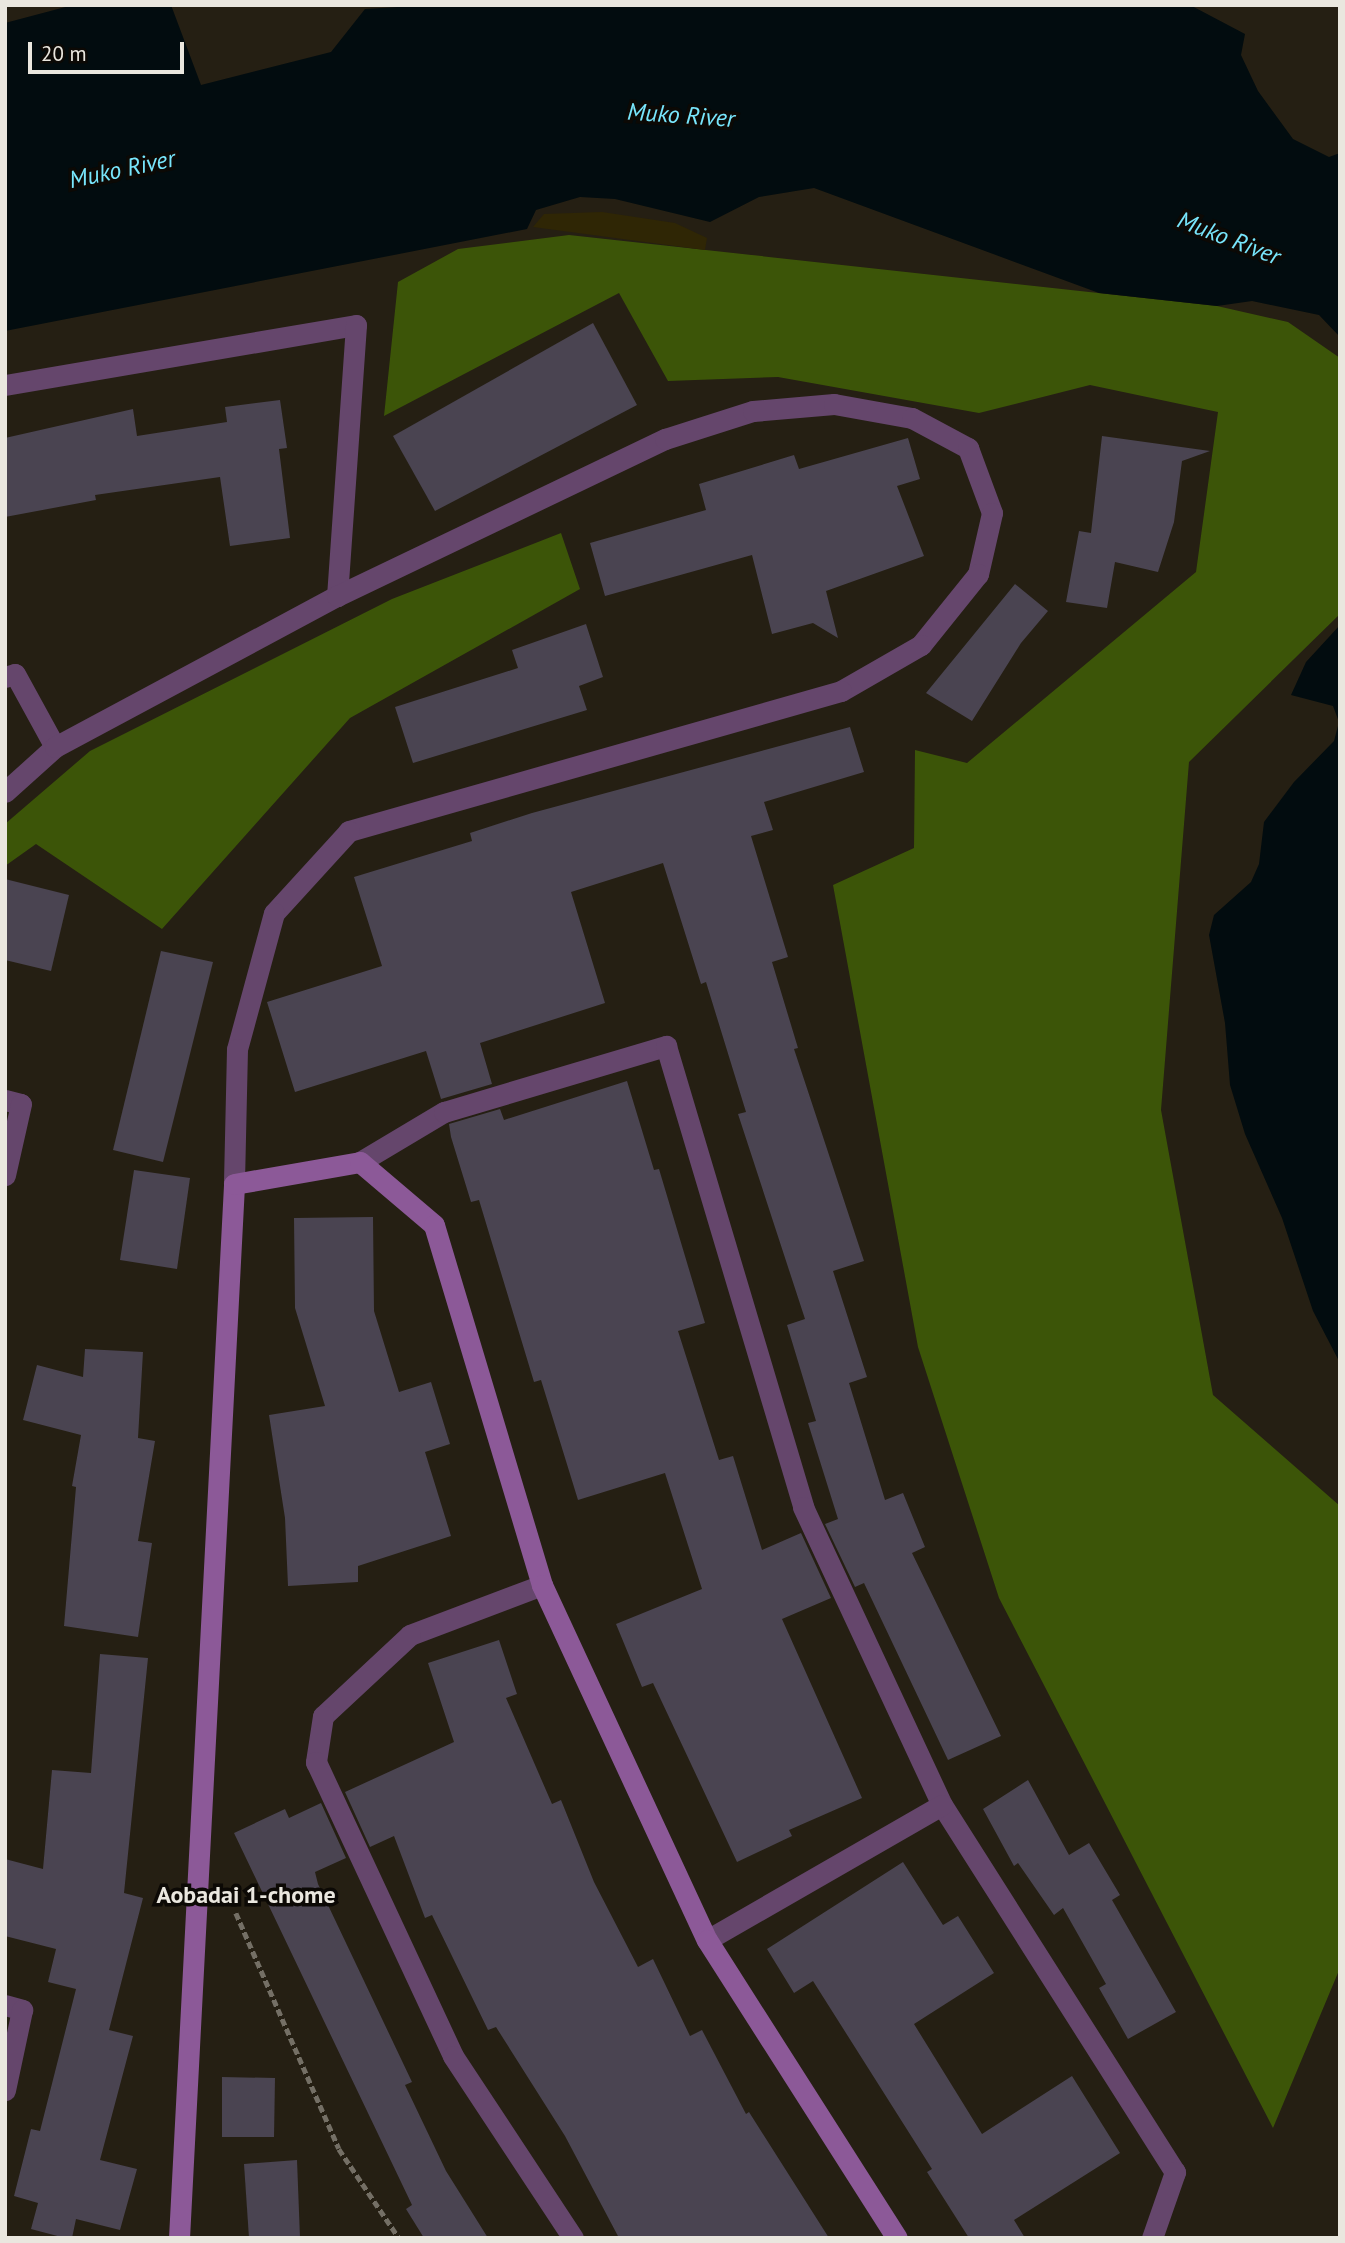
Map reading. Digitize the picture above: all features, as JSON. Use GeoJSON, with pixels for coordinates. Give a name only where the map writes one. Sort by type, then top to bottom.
{"type":"FeatureCollection","features":[{"type":"Feature","properties":{"kind":"street"},"geometry":{"type":"LineString","coordinates":[[5,385],[356,325],[337,596]]}},
{"type":"Feature","properties":{"kind":"street"},"geometry":{"type":"LineString","coordinates":[[5,792],[55,747],[337,596],[665,439],[753,411],[834,404],[912,418],[968,448],[992,513],[978,573],[921,645],[841,691],[349,831],[274,913],[237,1049],[234,1184],[179,2238]]}},
{"type":"Feature","properties":{"kind":"street"},"geometry":{"type":"LineString","coordinates":[[5,677],[15,674],[55,747]]}},
{"type":"Feature","properties":{"kind":"street"},"geometry":{"type":"LineString","coordinates":[[234,1184],[360,1162],[444,1112],[666,1046],[803,1507],[942,1805],[1175,2172],[1152,2238]]}},
{"type":"Feature","properties":{"kind":"street"},"geometry":{"type":"LineString","coordinates":[[5,1100],[21,1104],[5,1175]]}},
{"type":"Feature","properties":{"kind":"street"},"geometry":{"type":"LineString","coordinates":[[360,1162],[434,1225],[542,1586],[707,1940],[897,2238]]}},
{"type":"Feature","properties":{"kind":"street"},"geometry":{"type":"LineString","coordinates":[[542,1586],[410,1635],[323,1716],[316,1762],[453,2056],[573,2238]]}},
{"type":"Feature","properties":{"kind":"street"},"geometry":{"type":"LineString","coordinates":[[707,1940],[942,1805]]}},
{"type":"Feature","properties":{"kind":"street"},"geometry":{"type":"LineString","coordinates":[[5,2005],[22,2010],[5,2090]]}},
{"type":"Feature","properties":{"kind":"path"},"geometry":{"type":"LineString","coordinates":[[230,1901],[339,2149],[398,2238]]}},
{"type":"Feature","properties":{"kind":"green space"},"geometry":{"type":"Polygon","coordinates":[[[569,235],[1217,306],[1288,322],[1340,358],[1340,614],[1189,762],[1161,1110],[1213,1395],[1340,1506],[1340,1968],[1273,2128],[999,1598],[918,1347],[833,885],[914,848],[915,750],[967,763],[1196,572],[1218,412],[1090,385],[979,413],[778,377],[668,381],[619,293],[384,416],[398,282],[458,249],[569,235]]]}},
{"type":"Feature","properties":{"kind":"green space"},"geometry":{"type":"Polygon","coordinates":[[[561,533],[580,589],[350,718],[162,929],[36,844],[5,866],[5,824],[90,751],[392,599],[561,533]]]}},
{"type":"Feature","properties":{"kind":"sand"},"geometry":{"type":"Polygon","coordinates":[[[602,212],[675,223],[707,238],[705,250],[533,227],[544,214],[602,212]]]}},
{"type":"Feature","properties":{"kind":"water","name":"Muko River"},"geometry":{"type":"Polygon","coordinates":[[[73,5],[171,5],[201,85],[331,52],[365,9],[431,5],[1190,5],[1245,34],[1241,55],[1258,91],[1293,139],[1329,157],[1340,153],[1340,337],[1319,315],[1252,301],[1217,306],[1099,293],[814,188],[759,197],[710,222],[615,199],[580,197],[536,210],[527,229],[5,331],[5,23],[73,5]]]}},
{"type":"Feature","properties":{"kind":"water"},"geometry":{"type":"Polygon","coordinates":[[[1340,625],[1340,1363],[1313,1311],[1282,1218],[1245,1134],[1230,1085],[1225,1023],[1209,935],[1214,915],[1251,882],[1259,864],[1264,822],[1294,782],[1334,741],[1339,722],[1333,706],[1291,695],[1306,662],[1340,625]]]}},
{"type":"Feature","properties":{"kind":"building"},"geometry":{"type":"Polygon","coordinates":[[[593,323],[637,405],[435,511],[393,436],[593,323]]]}},
{"type":"Feature","properties":{"kind":"building"},"geometry":{"type":"Polygon","coordinates":[[[280,400],[287,448],[279,449],[290,538],[230,546],[220,477],[95,495],[96,500],[5,517],[5,438],[133,409],[137,436],[227,422],[225,407],[280,400]]]}},
{"type":"Feature","properties":{"kind":"building"},"geometry":{"type":"Polygon","coordinates":[[[1102,436],[1210,451],[1182,461],[1174,522],[1158,572],[1115,562],[1107,608],[1066,602],[1079,531],[1091,533],[1102,436]]]}},
{"type":"Feature","properties":{"kind":"building"},"geometry":{"type":"Polygon","coordinates":[[[908,438],[920,479],[897,486],[924,556],[826,591],[838,638],[813,623],[772,634],[752,555],[605,596],[590,543],[706,510],[699,484],[794,455],[799,469],[908,438]]]}},
{"type":"Feature","properties":{"kind":"building"},"geometry":{"type":"Polygon","coordinates":[[[1015,584],[1048,611],[1021,643],[972,721],[926,693],[1015,584]]]}},
{"type":"Feature","properties":{"kind":"building"},"geometry":{"type":"Polygon","coordinates":[[[586,624],[603,677],[579,686],[587,710],[413,763],[395,707],[518,668],[512,650],[586,624]]]}},
{"type":"Feature","properties":{"kind":"building"},"geometry":{"type":"Polygon","coordinates":[[[850,727],[864,772],[764,802],[773,830],[751,836],[788,957],[772,962],[798,1048],[794,1049],[864,1261],[833,1271],[867,1377],[849,1383],[885,1500],[903,1493],[925,1547],[912,1553],[1001,1736],[948,1760],[864,1583],[855,1587],[825,1524],[838,1519],[808,1423],[816,1421],[787,1325],[805,1319],[738,1114],[746,1112],[706,982],[701,984],[663,863],[571,892],[605,1003],[480,1043],[492,1084],[441,1099],[426,1051],[295,1092],[267,1002],[382,966],[354,877],[472,841],[470,833],[532,813],[850,727]]]}},
{"type":"Feature","properties":{"kind":"building"},"geometry":{"type":"Polygon","coordinates":[[[5,879],[69,895],[51,971],[5,960],[5,879]]]}},
{"type":"Feature","properties":{"kind":"building"},"geometry":{"type":"Polygon","coordinates":[[[161,951],[213,962],[163,1162],[113,1150],[161,951]]]}},
{"type":"Feature","properties":{"kind":"building"},"geometry":{"type":"Polygon","coordinates":[[[627,1081],[654,1170],[659,1169],[705,1323],[678,1331],[719,1460],[733,1456],[762,1550],[801,1533],[831,1598],[782,1619],[862,1798],[789,1830],[792,1836],[737,1862],[653,1683],[642,1687],[616,1624],[702,1589],[665,1473],[578,1500],[541,1380],[534,1382],[479,1200],[471,1202],[449,1124],[500,1109],[504,1120],[627,1081]]]}},
{"type":"Feature","properties":{"kind":"building"},"geometry":{"type":"Polygon","coordinates":[[[134,1170],[190,1178],[177,1269],[120,1260],[134,1170]]]}},
{"type":"Feature","properties":{"kind":"building"},"geometry":{"type":"Polygon","coordinates":[[[373,1217],[374,1311],[399,1392],[431,1382],[450,1444],[425,1452],[451,1536],[358,1566],[358,1582],[288,1586],[285,1518],[269,1415],[325,1406],[295,1308],[294,1218],[373,1217]]]}},
{"type":"Feature","properties":{"kind":"building"},"geometry":{"type":"Polygon","coordinates":[[[85,1349],[143,1352],[138,1438],[155,1441],[138,1541],[152,1543],[138,1637],[64,1626],[76,1487],[72,1486],[81,1435],[23,1420],[37,1365],[83,1377],[85,1349]]]}},
{"type":"Feature","properties":{"kind":"building"},"geometry":{"type":"Polygon","coordinates":[[[499,1640],[517,1694],[506,1698],[552,1804],[561,1800],[594,1882],[638,1967],[653,1959],[690,2036],[702,2030],[746,2114],[749,2112],[829,2238],[619,2238],[565,2136],[496,2027],[488,2030],[432,1915],[425,1918],[394,1836],[370,1847],[345,1792],[454,1742],[428,1663],[499,1640]]]}},
{"type":"Feature","properties":{"kind":"building"},"geometry":{"type":"Polygon","coordinates":[[[100,1654],[148,1658],[124,1893],[143,1898],[109,2030],[133,2036],[100,2160],[137,2169],[120,2230],[76,2219],[72,2238],[65,2238],[31,2229],[38,2203],[14,2196],[31,2129],[40,2131],[76,1989],[48,1982],[56,1949],[5,1936],[5,1859],[43,1869],[52,1770],[91,1773],[100,1654]]]}},
{"type":"Feature","properties":{"kind":"building"},"geometry":{"type":"Polygon","coordinates":[[[1028,1780],[1069,1855],[1089,1843],[1120,1895],[1112,1900],[1176,2012],[1128,2039],[1099,1988],[1106,1984],[1063,1908],[1054,1915],[1018,1863],[1014,1866],[983,1809],[1028,1780]]]}},
{"type":"Feature","properties":{"kind":"building"},"geometry":{"type":"Polygon","coordinates":[[[321,1803],[346,1858],[315,1872],[318,1884],[412,2082],[405,2085],[446,2171],[488,2238],[424,2238],[406,2209],[412,2205],[234,1833],[285,1809],[289,1818],[321,1803]]]}},
{"type":"Feature","properties":{"kind":"building"},"geometry":{"type":"Polygon","coordinates":[[[903,1862],[943,1925],[958,1916],[994,1973],[914,2024],[982,2134],[1072,2076],[1120,2153],[1014,2220],[1025,2238],[969,2238],[927,2172],[932,2169],[813,1981],[794,1993],[767,1949],[903,1862]]]}},
{"type":"Feature","properties":{"kind":"building"},"geometry":{"type":"Polygon","coordinates":[[[222,2077],[275,2078],[274,2137],[222,2137],[222,2077]]]}},
{"type":"Feature","properties":{"kind":"building"},"geometry":{"type":"Polygon","coordinates":[[[297,2160],[300,2238],[249,2238],[244,2164],[297,2160]]]}},
{"type":"Feature","properties":{"kind":"district","name":"Aobadai 1-chome"},"geometry":{"type":"Point","coordinates":[246,1895]}}]}
